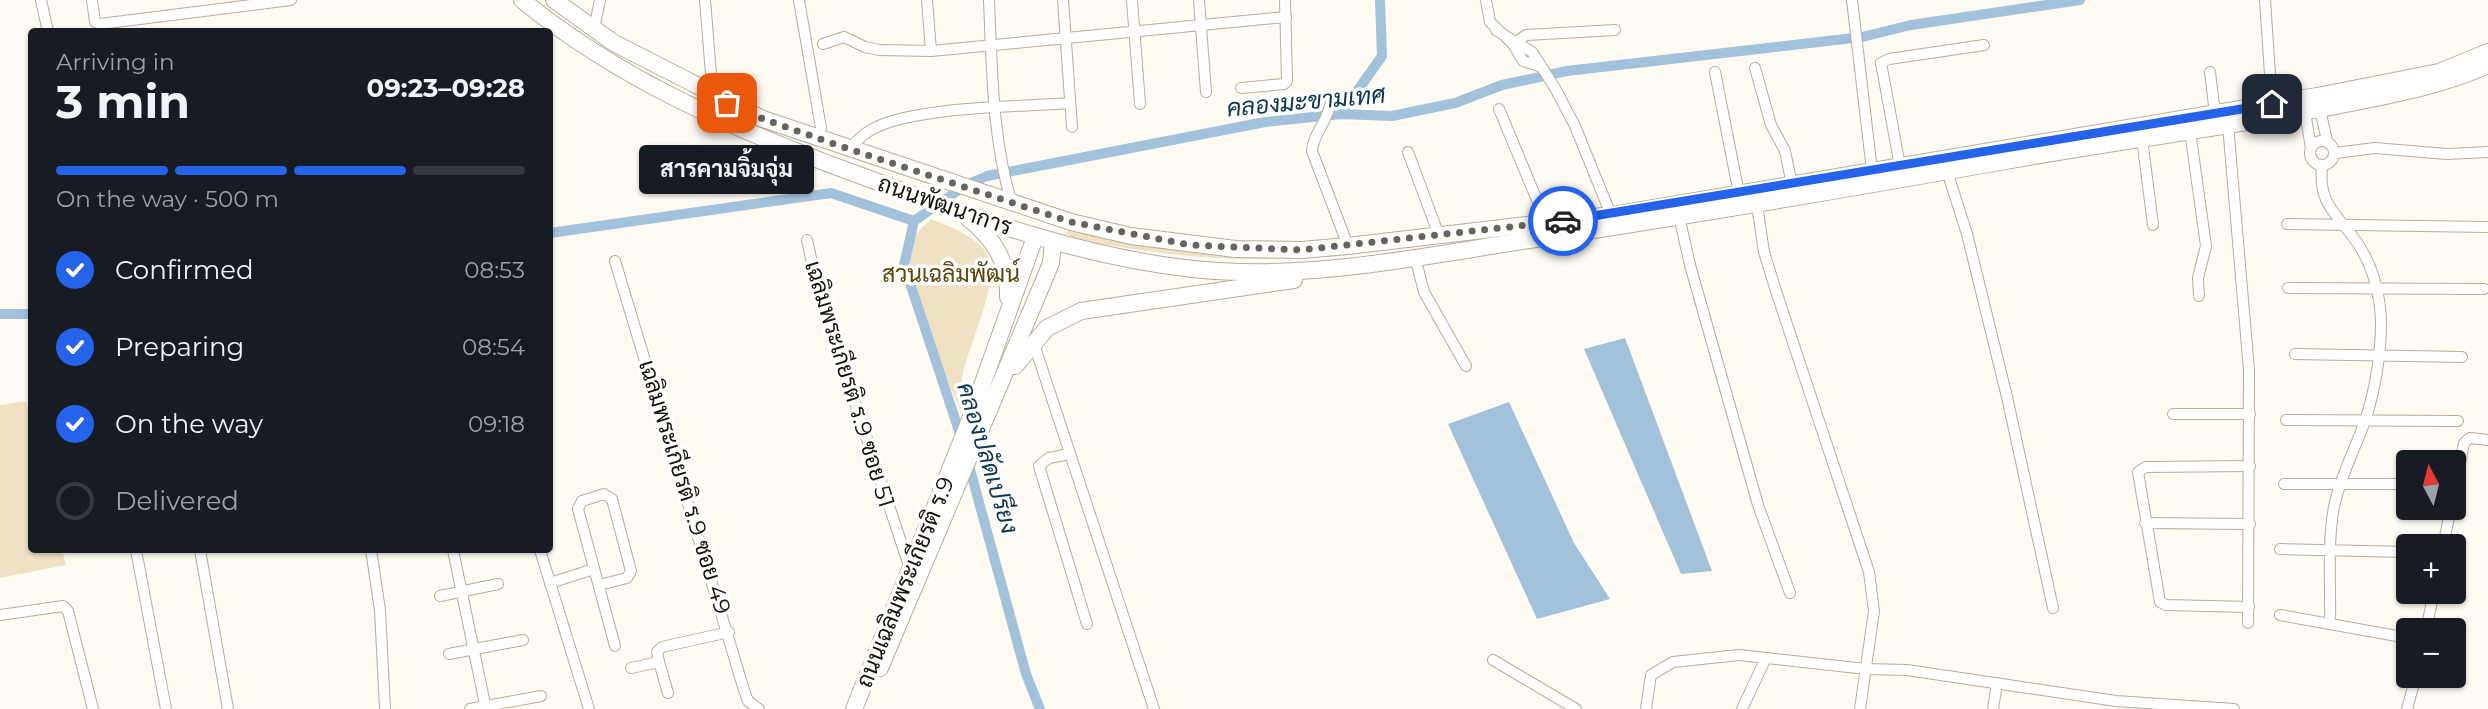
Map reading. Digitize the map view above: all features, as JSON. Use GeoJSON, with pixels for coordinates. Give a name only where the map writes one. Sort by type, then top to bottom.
{"type":"FeatureCollection","features":[{"type":"Feature","properties":{"kind":"main road","name":"ถนนพัฒนาการ"},"geometry":{"type":"LineString","coordinates":[[522,0],[555,27],[628,75],[708,115],[913,195],[1044,237]]}},
{"type":"Feature","properties":{"kind":"main road","name":"ถนนพัฒนาการ"},"geometry":{"type":"LineString","coordinates":[[554,0],[594,29],[709,94],[763,119],[1012,204]]}},
{"type":"Feature","properties":{"kind":"main road"},"geometry":{"type":"LineString","coordinates":[[1012,204],[1131,236],[1235,249],[1301,250],[1348,246],[1438,233],[1547,224],[1947,171],[2228,125],[2439,72],[2488,52]]}},
{"type":"Feature","properties":{"kind":"main road"},"geometry":{"type":"LineString","coordinates":[[1012,204],[1044,237],[1137,262],[1198,269],[1297,273],[1679,216],[1792,185],[2272,104],[2311,104],[2434,86],[2488,65]]}},
{"type":"Feature","properties":{"kind":"main road"},"geometry":{"type":"LineString","coordinates":[[956,210],[996,245],[1008,278],[1008,306]]}},
{"type":"Feature","properties":{"kind":"main road"},"geometry":{"type":"LineString","coordinates":[[1044,237],[1071,222]]}},
{"type":"Feature","properties":{"kind":"main road","name":"ถนนเฉลิมพระเกียรติ ร.9"},"geometry":{"type":"LineString","coordinates":[[863,709],[952,480],[1008,306],[1044,237]]}},
{"type":"Feature","properties":{"kind":"main road","name":"ถนนเฉลิมพระเกียรติ ร.9"},"geometry":{"type":"LineString","coordinates":[[854,709],[909,566],[975,439],[1051,263],[1044,237]]}},
{"type":"Feature","properties":{"kind":"main road"},"geometry":{"type":"LineString","coordinates":[[1000,384],[1033,341],[1058,320],[1081,311],[1220,293],[1303,279],[1337,269]]}},
{"type":"Feature","properties":{"kind":"street"},"geometry":{"type":"LineString","coordinates":[[41,0],[47,28]]}},
{"type":"Feature","properties":{"kind":"street"},"geometry":{"type":"LineString","coordinates":[[92,0],[97,24],[290,0]]}},
{"type":"Feature","properties":{"kind":"street"},"geometry":{"type":"LineString","coordinates":[[594,29],[600,0]]}},
{"type":"Feature","properties":{"kind":"street"},"geometry":{"type":"LineString","coordinates":[[705,0],[712,86],[709,94]]}},
{"type":"Feature","properties":{"kind":"street"},"geometry":{"type":"LineString","coordinates":[[799,0],[821,128],[818,138]]}},
{"type":"Feature","properties":{"kind":"street"},"geometry":{"type":"LineString","coordinates":[[927,0],[931,51]]}},
{"type":"Feature","properties":{"kind":"street"},"geometry":{"type":"LineString","coordinates":[[989,0],[1001,161],[1012,204]]}},
{"type":"Feature","properties":{"kind":"street"},"geometry":{"type":"LineString","coordinates":[[1063,0],[1072,127]]}},
{"type":"Feature","properties":{"kind":"street"},"geometry":{"type":"LineString","coordinates":[[1132,0],[1140,104]]}},
{"type":"Feature","properties":{"kind":"street"},"geometry":{"type":"LineString","coordinates":[[1199,0],[1206,92]]}},
{"type":"Feature","properties":{"kind":"street"},"geometry":{"type":"LineString","coordinates":[[1241,89],[1283,84],[1287,81],[1285,0]]}},
{"type":"Feature","properties":{"kind":"street"},"geometry":{"type":"LineString","coordinates":[[1486,0],[1487,14],[1496,30],[1532,52],[1555,88],[1575,126],[1611,215]]}},
{"type":"Feature","properties":{"kind":"street"},"geometry":{"type":"LineString","coordinates":[[1852,0],[1872,171]]}},
{"type":"Feature","properties":{"kind":"street"},"geometry":{"type":"LineString","coordinates":[[2265,0],[2272,104]]}},
{"type":"Feature","properties":{"kind":"street"},"geometry":{"type":"LineString","coordinates":[[823,44],[844,37],[865,47],[880,50],[931,51],[1286,17]]}},
{"type":"Feature","properties":{"kind":"street"},"geometry":{"type":"LineString","coordinates":[[150,28],[151,18]]}},
{"type":"Feature","properties":{"kind":"street"},"geometry":{"type":"LineString","coordinates":[[1515,42],[1526,35],[1615,30]]}},
{"type":"Feature","properties":{"kind":"street"},"geometry":{"type":"LineString","coordinates":[[1900,166],[1881,63],[1884,60],[1984,45]]}},
{"type":"Feature","properties":{"kind":"street"},"geometry":{"type":"LineString","coordinates":[[1755,68],[1772,125],[1785,151],[1792,185]]}},
{"type":"Feature","properties":{"kind":"street"},"geometry":{"type":"LineString","coordinates":[[1715,72],[1764,252],[1869,572],[1874,611],[1860,709]]}},
{"type":"Feature","properties":{"kind":"street"},"geometry":{"type":"LineString","coordinates":[[2210,72],[2215,114]]}},
{"type":"Feature","properties":{"kind":"street"},"geometry":{"type":"LineString","coordinates":[[1331,101],[1330,114],[1312,151],[1348,246]]}},
{"type":"Feature","properties":{"kind":"street"},"geometry":{"type":"LineString","coordinates":[[849,149],[870,130],[887,124],[995,107],[1070,103]]}},
{"type":"Feature","properties":{"kind":"street"},"geometry":{"type":"LineString","coordinates":[[2311,104],[2335,153]]}},
{"type":"Feature","properties":{"kind":"street"},"geometry":{"type":"LineString","coordinates":[[2311,104],[2310,158],[2322,166]]}},
{"type":"Feature","properties":{"kind":"street"},"geometry":{"type":"LineString","coordinates":[[1499,109],[1547,224]]}},
{"type":"Feature","properties":{"kind":"street"},"geometry":{"type":"LineString","coordinates":[[2228,125],[2250,414],[2248,623]]}},
{"type":"Feature","properties":{"kind":"street"},"geometry":{"type":"LineString","coordinates":[[2190,131],[2206,246],[2198,278],[2199,296]]}},
{"type":"Feature","properties":{"kind":"street"},"geometry":{"type":"LineString","coordinates":[[2142,139],[2153,225]]}},
{"type":"Feature","properties":{"kind":"street"},"geometry":{"type":"LineString","coordinates":[[2311,148],[2318,141],[2327,141]]}},
{"type":"Feature","properties":{"kind":"street"},"geometry":{"type":"LineString","coordinates":[[2335,153],[2375,148],[2447,154],[2488,152]]}},
{"type":"Feature","properties":{"kind":"street"},"geometry":{"type":"LineString","coordinates":[[1408,152],[1438,233]]}},
{"type":"Feature","properties":{"kind":"street"},"geometry":{"type":"LineString","coordinates":[[2322,166],[2331,162],[2335,153]]}},
{"type":"Feature","properties":{"kind":"street"},"geometry":{"type":"LineString","coordinates":[[2322,166],[2320,185],[2327,205],[2364,255],[2377,289],[2381,320],[2378,356],[2365,420],[2335,506],[2330,624]]}},
{"type":"Feature","properties":{"kind":"street"},"geometry":{"type":"LineString","coordinates":[[1947,171],[1967,234],[2007,397],[2053,608]]}},
{"type":"Feature","properties":{"kind":"street"},"geometry":{"type":"LineString","coordinates":[[1679,216],[1690,265],[1758,505],[1790,593]]}},
{"type":"Feature","properties":{"kind":"street"},"geometry":{"type":"LineString","coordinates":[[2287,224],[2488,227]]}},
{"type":"Feature","properties":{"kind":"street","name":"เฉลิมพระเกียรติ ร.9 ซอย 51"},"geometry":{"type":"LineString","coordinates":[[807,240],[819,294],[909,566]]}},
{"type":"Feature","properties":{"kind":"street"},"geometry":{"type":"LineString","coordinates":[[1415,257],[1424,292],[1466,366]]}},
{"type":"Feature","properties":{"kind":"street","name":"เฉลิมพระเกียรติ ร.9 ซอย 49"},"geometry":{"type":"LineString","coordinates":[[615,261],[748,701],[759,709]]}},
{"type":"Feature","properties":{"kind":"street"},"geometry":{"type":"LineString","coordinates":[[2288,288],[2484,289]]}},
{"type":"Feature","properties":{"kind":"street"},"geometry":{"type":"LineString","coordinates":[[1033,341],[1154,709]]}},
{"type":"Feature","properties":{"kind":"street"},"geometry":{"type":"LineString","coordinates":[[2295,355],[2462,357]]}},
{"type":"Feature","properties":{"kind":"street"},"geometry":{"type":"LineString","coordinates":[[2173,414],[2250,414]]}},
{"type":"Feature","properties":{"kind":"street"},"geometry":{"type":"LineString","coordinates":[[2286,420],[2458,421]]}},
{"type":"Feature","properties":{"kind":"street"},"geometry":{"type":"LineString","coordinates":[[2463,450],[2464,443],[2470,438],[2488,440]]}},
{"type":"Feature","properties":{"kind":"street"},"geometry":{"type":"LineString","coordinates":[[1069,454],[1049,458],[1039,466],[1087,624]]}},
{"type":"Feature","properties":{"kind":"street"},"geometry":{"type":"LineString","coordinates":[[2249,607],[2166,605],[2160,602],[2138,476],[2142,467],[2250,466]]}},
{"type":"Feature","properties":{"kind":"street"},"geometry":{"type":"LineString","coordinates":[[2284,484],[2396,484]]}},
{"type":"Feature","properties":{"kind":"street"},"geometry":{"type":"LineString","coordinates":[[600,585],[626,578],[631,571],[612,499],[604,494],[578,504],[615,646]]}},
{"type":"Feature","properties":{"kind":"street"},"geometry":{"type":"LineString","coordinates":[[2145,523],[2250,524]]}},
{"type":"Feature","properties":{"kind":"street"},"geometry":{"type":"LineString","coordinates":[[2280,549],[2396,551]]}},
{"type":"Feature","properties":{"kind":"street"},"geometry":{"type":"LineString","coordinates":[[137,553],[166,709]]}},
{"type":"Feature","properties":{"kind":"street"},"geometry":{"type":"LineString","coordinates":[[201,553],[228,709]]}},
{"type":"Feature","properties":{"kind":"street"},"geometry":{"type":"LineString","coordinates":[[371,553],[380,610],[384,709]]}},
{"type":"Feature","properties":{"kind":"street"},"geometry":{"type":"LineString","coordinates":[[454,553],[486,708]]}},
{"type":"Feature","properties":{"kind":"street"},"geometry":{"type":"LineString","coordinates":[[541,553],[589,709]]}},
{"type":"Feature","properties":{"kind":"street"},"geometry":{"type":"LineString","coordinates":[[550,583],[594,569]]}},
{"type":"Feature","properties":{"kind":"street"},"geometry":{"type":"LineString","coordinates":[[440,596],[498,584]]}},
{"type":"Feature","properties":{"kind":"street"},"geometry":{"type":"LineString","coordinates":[[0,615],[63,606],[68,611],[93,709]]}},
{"type":"Feature","properties":{"kind":"street"},"geometry":{"type":"LineString","coordinates":[[2280,615],[2396,636]]}},
{"type":"Feature","properties":{"kind":"street"},"geometry":{"type":"LineString","coordinates":[[668,693],[657,652],[662,647],[729,632]]}},
{"type":"Feature","properties":{"kind":"street"},"geometry":{"type":"LineString","coordinates":[[449,654],[523,640]]}},
{"type":"Feature","properties":{"kind":"street"},"geometry":{"type":"LineString","coordinates":[[1646,709],[1651,675],[1673,662],[1739,654],[1866,669],[1907,670],[2129,705],[2234,709]]}},
{"type":"Feature","properties":{"kind":"street"},"geometry":{"type":"LineString","coordinates":[[1742,709],[1766,657]]}},
{"type":"Feature","properties":{"kind":"street"},"geometry":{"type":"LineString","coordinates":[[1493,660],[1576,709]]}},
{"type":"Feature","properties":{"kind":"street"},"geometry":{"type":"LineString","coordinates":[[631,668],[659,662]]}},
{"type":"Feature","properties":{"kind":"street"},"geometry":{"type":"LineString","coordinates":[[1993,709],[1997,683]]}},
{"type":"Feature","properties":{"kind":"street"},"geometry":{"type":"LineString","coordinates":[[2407,709],[2413,688]]}},
{"type":"Feature","properties":{"kind":"street"},"geometry":{"type":"LineString","coordinates":[[470,709],[541,696]]}},
{"type":"Feature","properties":{"kind":"green space","name":"สวนเฉลิมพัฒน์"},"geometry":{"type":"Polygon","coordinates":[[[931,219],[979,244],[989,258],[991,269],[986,299],[963,374],[962,413],[927,328],[912,280],[911,244],[931,219]]]}},
{"type":"Feature","properties":{"kind":"green space"},"geometry":{"type":"Polygon","coordinates":[[[1072,230],[1168,248],[1446,240],[1323,256],[1245,259],[1164,253],[1092,243],[1076,239],[1065,232],[1072,230]]]}},
{"type":"Feature","properties":{"kind":"green space"},"geometry":{"type":"Polygon","coordinates":[[[26,401],[28,410],[28,553],[63,553],[66,565],[0,578],[0,405],[26,401]]]}},
{"type":"Feature","properties":{"kind":"water"},"geometry":{"type":"Polygon","coordinates":[[[1625,338],[1712,571],[1681,574],[1584,349],[1625,338]]]}},
{"type":"Feature","properties":{"kind":"water"},"geometry":{"type":"Polygon","coordinates":[[[1509,402],[1574,543],[1610,599],[1537,619],[1448,424],[1509,402]]]}},
{"type":"Feature","properties":{"kind":"waterway"},"geometry":{"type":"LineString","coordinates":[[1341,114],[1382,56],[1380,0]]}},
{"type":"Feature","properties":{"kind":"waterway","name":"คลองมะขามเทศ"},"geometry":{"type":"LineString","coordinates":[[914,221],[966,185],[987,176],[1265,122],[1341,114],[1392,116],[1455,103],[1502,85],[1567,71],[1862,37],[1911,25],[2080,0]]}},
{"type":"Feature","properties":{"kind":"waterway","name":"คลองมะขามเทศ"},"geometry":{"type":"LineString","coordinates":[[553,233],[831,193],[914,221]]}},
{"type":"Feature","properties":{"kind":"waterway","name":"คลองปลัดเปรียง"},"geometry":{"type":"LineString","coordinates":[[914,221],[904,265],[961,437]]}},
{"type":"Feature","properties":{"kind":"waterway","name":"คลองมะขามเทศ"},"geometry":{"type":"LineString","coordinates":[[0,314],[28,314]]}},
{"type":"Feature","properties":{"kind":"waterway","name":"คลองปลัดเปรียง"},"geometry":{"type":"LineString","coordinates":[[968,462],[1026,674],[1040,709]]}},
{"type":"Feature","properties":{"kind":"way so far"},"geometry":{"type":"LineString","coordinates":[[727,103],[763,119],[849,149],[1071,222],[1131,236],[1190,245],[1301,250],[1438,233],[1512,229],[1563,221]]}},
{"type":"Feature","properties":{"kind":"place","name":"สารคามจิ้มจุ่ม"},"geometry":{"type":"Point","coordinates":[727,103]}},
{"type":"Feature","properties":{"kind":"route"},"geometry":{"type":"LineString","coordinates":[[1563,221],[1673,205],[2272,104]]}}]}
